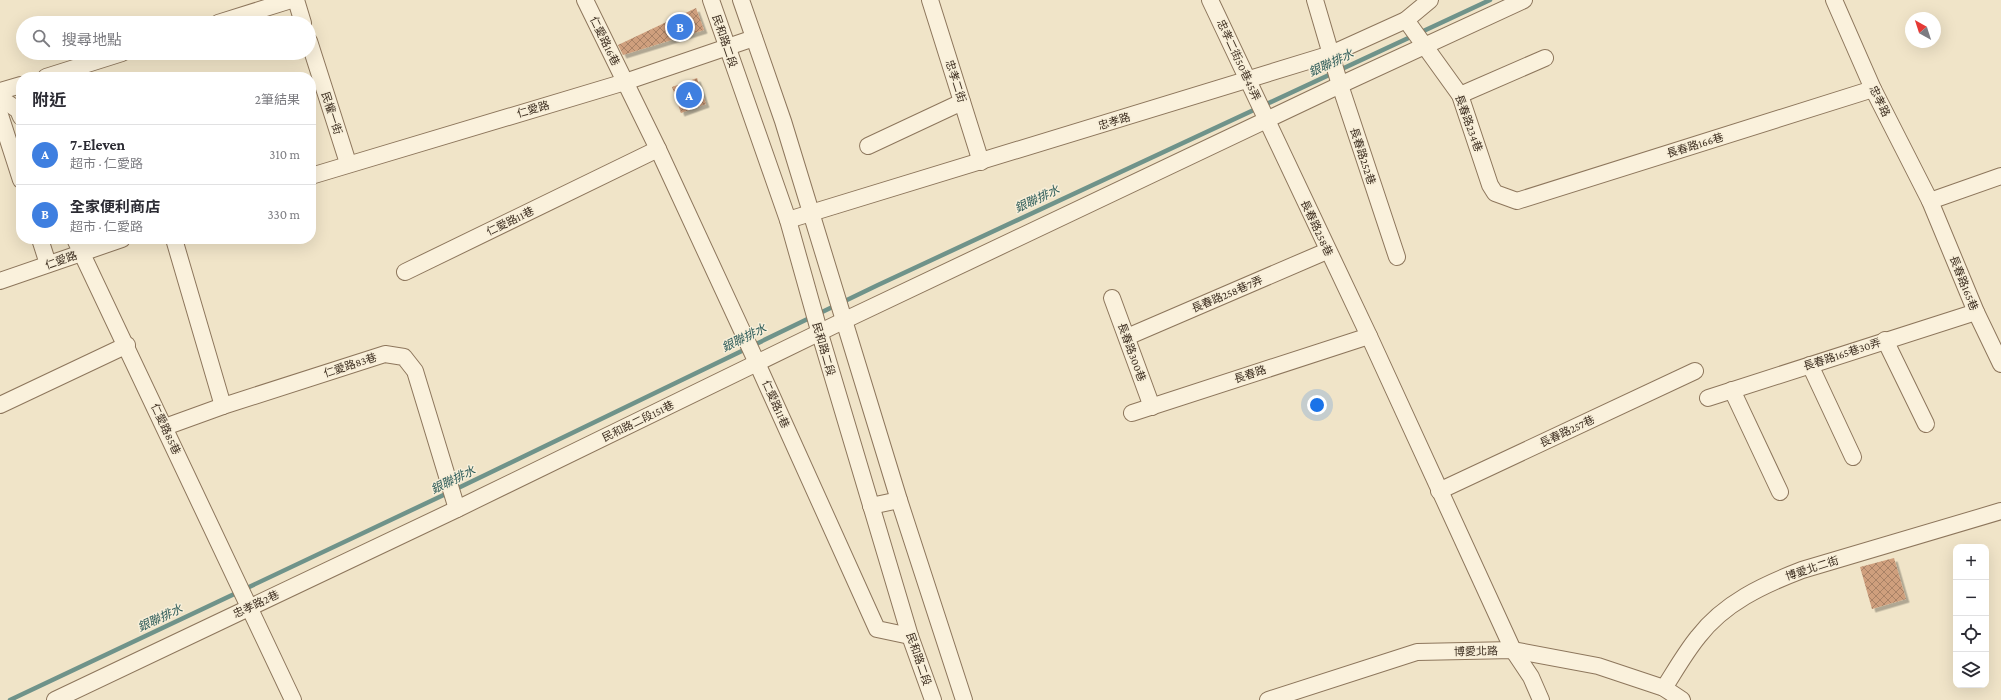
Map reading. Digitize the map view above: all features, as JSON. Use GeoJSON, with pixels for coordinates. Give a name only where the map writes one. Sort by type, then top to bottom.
{"type":"FeatureCollection","features":[{"type":"Feature","properties":{"kind":"street"},"geometry":{"type":"LineString","coordinates":[[240,16],[291,0]]}},
{"type":"Feature","properties":{"kind":"street"},"geometry":{"type":"LineString","coordinates":[[296,0],[301,16]]}},
{"type":"Feature","properties":{"kind":"street","name":"仁愛路16巷"},"geometry":{"type":"LineString","coordinates":[[585,0],[625,82]]}},
{"type":"Feature","properties":{"kind":"street","name":"民和路二段"},"geometry":{"type":"LineString","coordinates":[[711,0],[726,47],[788,220],[820,334],[910,636],[933,700]]}},
{"type":"Feature","properties":{"kind":"street"},"geometry":{"type":"LineString","coordinates":[[741,0],[811,213],[899,500],[964,700]]}},
{"type":"Feature","properties":{"kind":"street","name":"忠孝二街"},"geometry":{"type":"LineString","coordinates":[[930,0],[981,162]]}},
{"type":"Feature","properties":{"kind":"street","name":"忠孝二街50巷45弄"},"geometry":{"type":"LineString","coordinates":[[1210,0],[1268,120]]}},
{"type":"Feature","properties":{"kind":"street","name":"長春路252巷"},"geometry":{"type":"LineString","coordinates":[[1314,0],[1340,85],[1397,257]]}},
{"type":"Feature","properties":{"kind":"street","name":"忠孝路"},"geometry":{"type":"LineString","coordinates":[[788,220],[1331,54],[1406,20],[1430,0]]}},
{"type":"Feature","properties":{"kind":"street","name":"民和路二段151巷"},"geometry":{"type":"LineString","coordinates":[[456,505],[820,334],[843,321],[1340,85],[1524,0]]}},
{"type":"Feature","properties":{"kind":"street","name":"忠孝路"},"geometry":{"type":"LineString","coordinates":[[1834,0],[1873,89],[1930,201]]}},
{"type":"Feature","properties":{"kind":"street","name":"長春路234巷"},"geometry":{"type":"LineString","coordinates":[[1406,20],[1460,95],[1490,185],[1496,193],[1517,201]]}},
{"type":"Feature","properties":{"kind":"street","name":"仁愛路"},"geometry":{"type":"LineString","coordinates":[[316,174],[348,163],[625,82],[754,38]]}},
{"type":"Feature","properties":{"kind":"street"},"geometry":{"type":"LineString","coordinates":[[1460,95],[1545,58]]}},
{"type":"Feature","properties":{"kind":"street"},"geometry":{"type":"LineString","coordinates":[[62,72],[100,60]]}},
{"type":"Feature","properties":{"kind":"street","name":"民權一街"},"geometry":{"type":"LineString","coordinates":[[315,60],[348,163]]}},
{"type":"Feature","properties":{"kind":"street","name":"仁愛路11巷"},"geometry":{"type":"LineString","coordinates":[[625,82],[658,148],[758,363],[877,629],[910,636]]}},
{"type":"Feature","properties":{"kind":"street"},"geometry":{"type":"LineString","coordinates":[[0,91],[16,86]]}},
{"type":"Feature","properties":{"kind":"street","name":"長春路166巷"},"geometry":{"type":"LineString","coordinates":[[1517,201],[1873,89]]}},
{"type":"Feature","properties":{"kind":"street"},"geometry":{"type":"LineString","coordinates":[[0,98],[16,109]]}},
{"type":"Feature","properties":{"kind":"street"},"geometry":{"type":"LineString","coordinates":[[868,146],[962,102]]}},
{"type":"Feature","properties":{"kind":"street"},"geometry":{"type":"LineString","coordinates":[[0,115],[16,165]]}},
{"type":"Feature","properties":{"kind":"street","name":"長春路258巷"},"geometry":{"type":"LineString","coordinates":[[1268,120],[1327,251],[1368,336]]}},
{"type":"Feature","properties":{"kind":"street","name":"仁愛路11巷"},"geometry":{"type":"LineString","coordinates":[[405,272],[658,148]]}},
{"type":"Feature","properties":{"kind":"street"},"geometry":{"type":"LineString","coordinates":[[1930,201],[2001,176]]}},
{"type":"Feature","properties":{"kind":"street","name":"長春路165巷"},"geometry":{"type":"LineString","coordinates":[[1930,201],[1976,312],[2001,364]]}},
{"type":"Feature","properties":{"kind":"street"},"geometry":{"type":"LineString","coordinates":[[42,244],[48,264]]}},
{"type":"Feature","properties":{"kind":"street","name":"仁愛路"},"geometry":{"type":"LineString","coordinates":[[0,281],[48,264],[78,246],[91,244]]}},
{"type":"Feature","properties":{"kind":"street"},"geometry":{"type":"LineString","coordinates":[[175,244],[223,406]]}},
{"type":"Feature","properties":{"kind":"street","name":"仁愛路85巷"},"geometry":{"type":"LineString","coordinates":[[78,246],[127,345],[293,700]]}},
{"type":"Feature","properties":{"kind":"street","name":"長春路258巷7弄"},"geometry":{"type":"LineString","coordinates":[[1128,337],[1327,251]]}},
{"type":"Feature","properties":{"kind":"street","name":"長春路300巷"},"geometry":{"type":"LineString","coordinates":[[1112,298],[1128,337],[1152,407]]}},
{"type":"Feature","properties":{"kind":"street","name":"長春路165巷30弄"},"geometry":{"type":"LineString","coordinates":[[1708,398],[1976,312]]}},
{"type":"Feature","properties":{"kind":"street"},"geometry":{"type":"LineString","coordinates":[[1368,336],[1513,650],[1531,677],[1542,700]]}},
{"type":"Feature","properties":{"kind":"street","name":"長春路"},"geometry":{"type":"LineString","coordinates":[[1132,413],[1368,336]]}},
{"type":"Feature","properties":{"kind":"street"},"geometry":{"type":"LineString","coordinates":[[1885,340],[1926,424]]}},
{"type":"Feature","properties":{"kind":"street"},"geometry":{"type":"LineString","coordinates":[[0,404],[127,345]]}},
{"type":"Feature","properties":{"kind":"street","name":"仁愛路83巷"},"geometry":{"type":"LineString","coordinates":[[165,427],[223,406],[385,354],[404,357],[415,371],[456,505]]}},
{"type":"Feature","properties":{"kind":"street"},"geometry":{"type":"LineString","coordinates":[[1810,365],[1853,457]]}},
{"type":"Feature","properties":{"kind":"street","name":"長春路257巷"},"geometry":{"type":"LineString","coordinates":[[1439,491],[1695,371]]}},
{"type":"Feature","properties":{"kind":"street"},"geometry":{"type":"LineString","coordinates":[[1732,390],[1780,492]]}},
{"type":"Feature","properties":{"kind":"street"},"geometry":{"type":"LineString","coordinates":[[871,506],[899,500]]}},
{"type":"Feature","properties":{"kind":"street","name":"忠孝路2巷"},"geometry":{"type":"LineString","coordinates":[[55,700],[248,603],[456,505]]}},
{"type":"Feature","properties":{"kind":"street","name":"博愛北二街"},"geometry":{"type":"LineString","coordinates":[[1664,688],[1698,637],[1717,616],[1737,601],[1771,582],[1802,570],[2001,511]]}},
{"type":"Feature","properties":{"kind":"street","name":"博愛北路"},"geometry":{"type":"LineString","coordinates":[[1268,700],[1417,652],[1513,650],[1598,666],[1664,688],[1682,700]]}},
{"type":"Feature","properties":{"kind":"building"},"geometry":{"type":"Polygon","coordinates":[[[696,8],[704,30],[623,55],[618,45],[696,8]]]}},
{"type":"Feature","properties":{"kind":"building"},"geometry":{"type":"Polygon","coordinates":[[[697,78],[706,104],[681,113],[672,87],[697,78]]]}},
{"type":"Feature","properties":{"kind":"building"},"geometry":{"type":"Polygon","coordinates":[[[1894,558],[1906,599],[1872,609],[1860,567],[1894,558]]]}},
{"type":"Feature","properties":{"kind":"waterway","name":"銀聯排水"},"geometry":{"type":"LineString","coordinates":[[10,700],[452,491],[878,285],[1490,0]]}},
{"type":"Feature","properties":{"kind":"place","name":"全家便利商店"},"geometry":{"type":"Point","coordinates":[680,27]}},
{"type":"Feature","properties":{"kind":"place","name":"7-Eleven"},"geometry":{"type":"Point","coordinates":[689,95]}}]}
